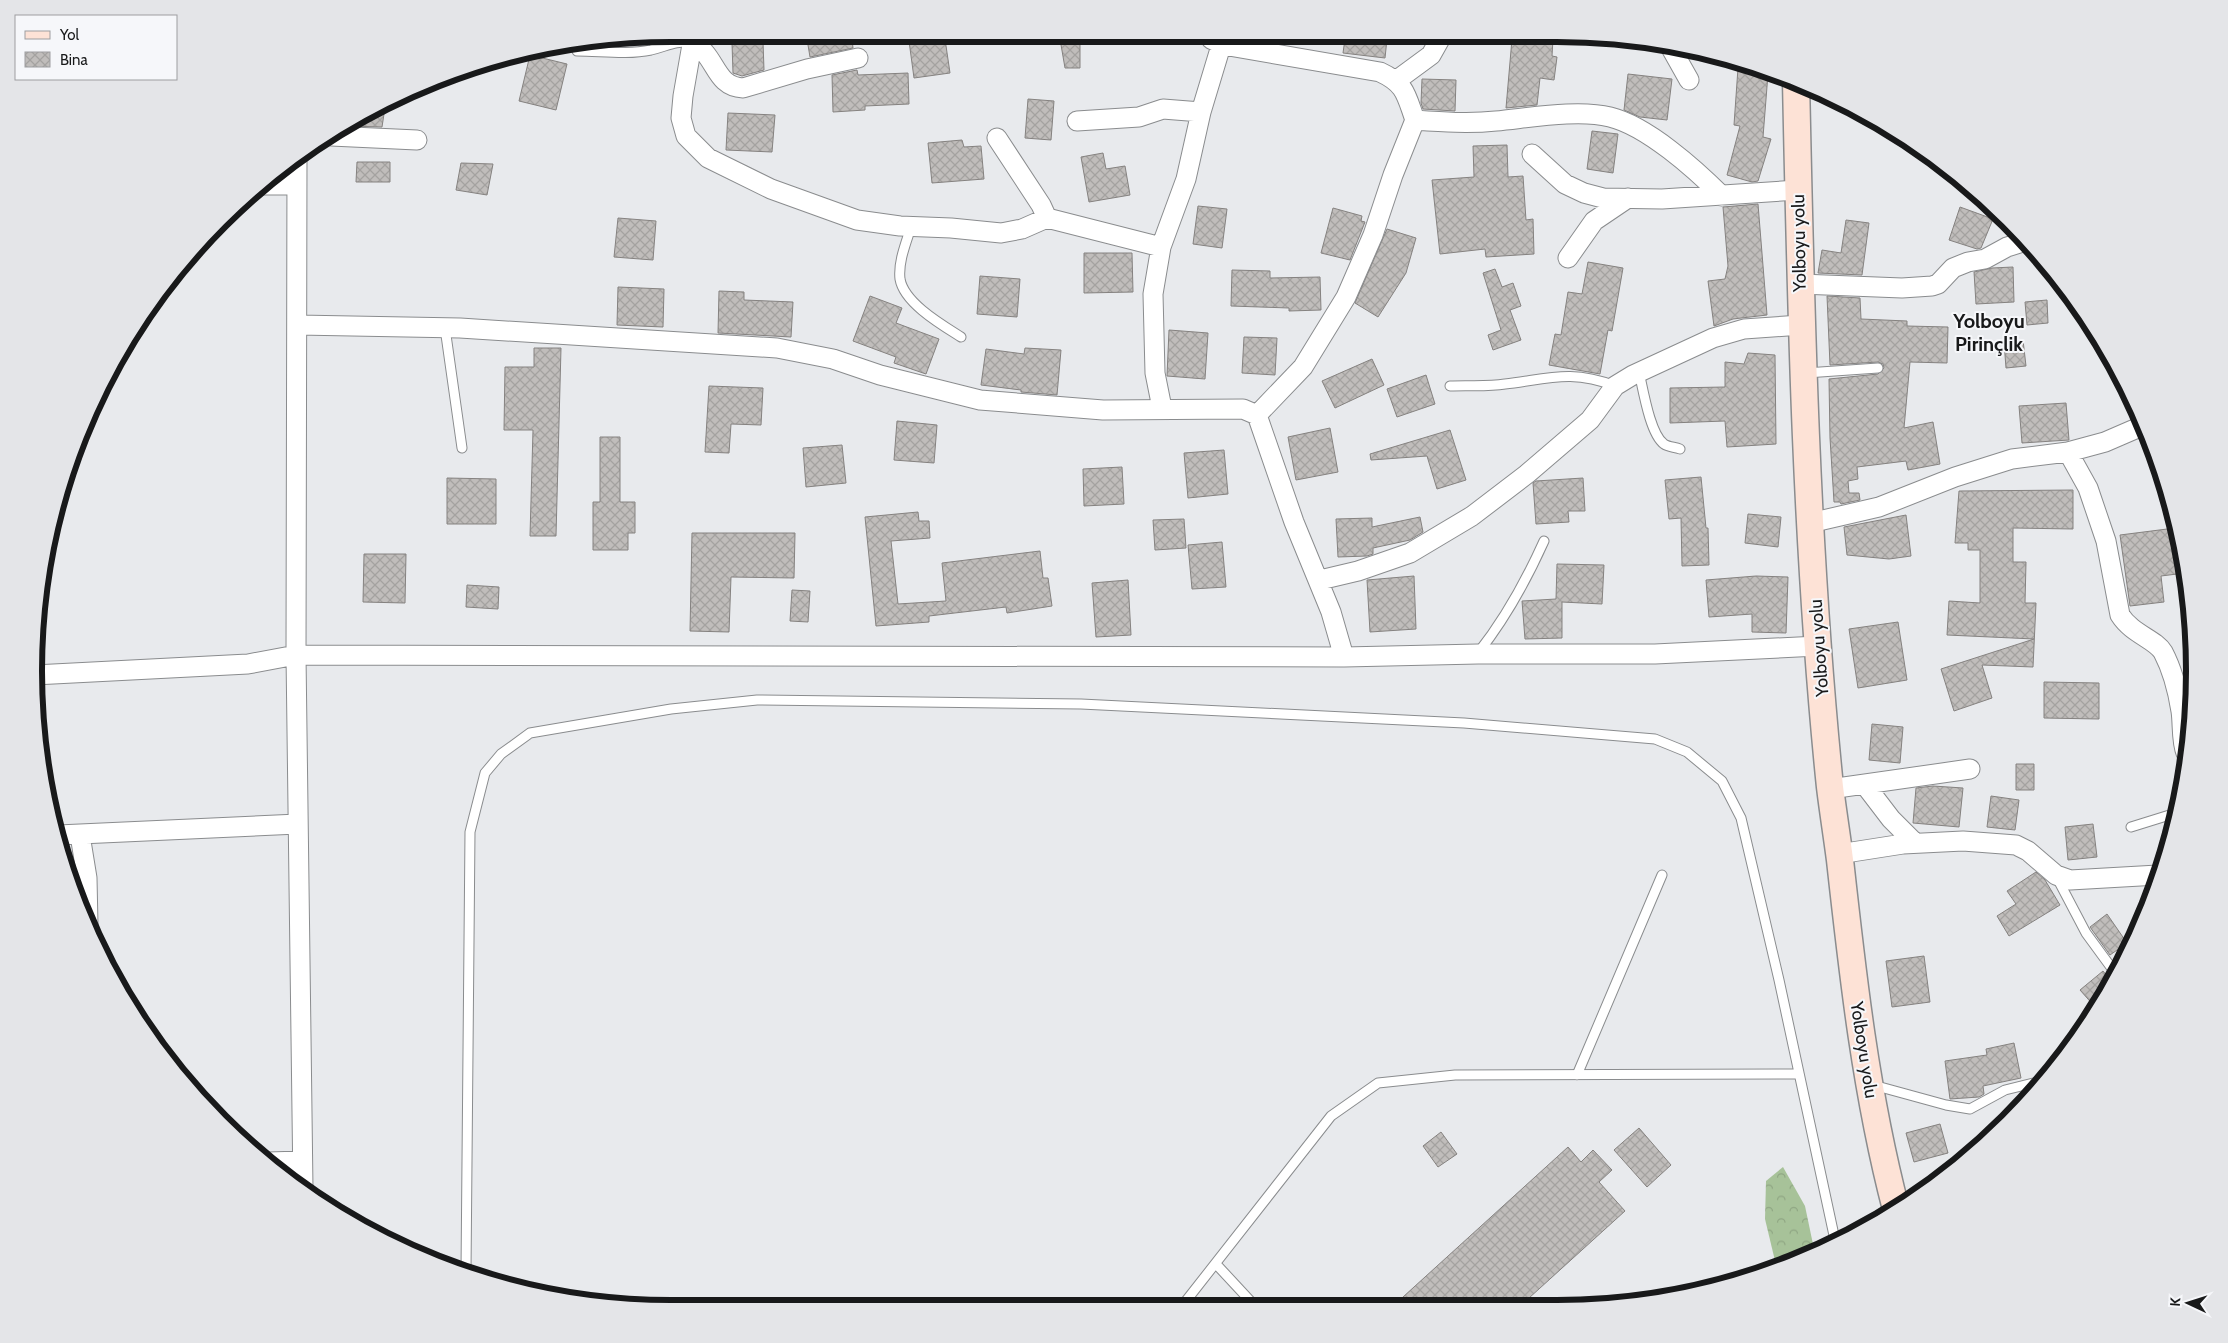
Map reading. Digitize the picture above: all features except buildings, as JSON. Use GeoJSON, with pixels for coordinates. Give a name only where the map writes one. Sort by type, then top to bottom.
{"type":"FeatureCollection","features":[{"type":"Feature","properties":{"kind":"main road","name":"Yolboyu yolu"},"geometry":{"type":"LineString","coordinates":[[1796,90],[1801,325],[1810,523],[1830,789],[1868,1084],[1880,1146],[1894,1201]]}},
{"type":"Feature","properties":{"kind":"street"},"geometry":{"type":"LineString","coordinates":[[693,42],[681,118],[686,136],[708,158],[771,189],[856,220],[911,227],[1001,233],[1022,228],[1047,218],[1161,247]]}},
{"type":"Feature","properties":{"kind":"street"},"geometry":{"type":"LineString","coordinates":[[694,42],[706,54],[714,69],[727,83],[737,88],[743,88],[807,69],[858,58]]}},
{"type":"Feature","properties":{"kind":"street"},"geometry":{"type":"LineString","coordinates":[[1162,408],[1155,373],[1153,294],[1161,247],[1186,179],[1219,42]]}},
{"type":"Feature","properties":{"kind":"street"},"geometry":{"type":"LineString","coordinates":[[1224,42],[1380,72],[1396,80],[1405,93],[1415,120],[1393,175],[1373,235],[1346,297],[1302,367],[1256,416]]}},
{"type":"Feature","properties":{"kind":"street"},"geometry":{"type":"LineString","coordinates":[[1396,80],[1432,55],[1438,42]]}},
{"type":"Feature","properties":{"kind":"street"},"geometry":{"type":"LineString","coordinates":[[1674,54],[1689,80]]}},
{"type":"Feature","properties":{"kind":"street"},"geometry":{"type":"LineString","coordinates":[[1077,121],[1139,116],[1163,109],[1201,112]]}},
{"type":"Feature","properties":{"kind":"street"},"geometry":{"type":"LineString","coordinates":[[1415,120],[1450,123],[1588,114],[1612,117],[1640,131],[1689,164],[1722,196]]}},
{"type":"Feature","properties":{"kind":"street"},"geometry":{"type":"LineString","coordinates":[[342,137],[417,140]]}},
{"type":"Feature","properties":{"kind":"street"},"geometry":{"type":"LineString","coordinates":[[998,138],[1041,205],[1047,218]]}},
{"type":"Feature","properties":{"kind":"street"},"geometry":{"type":"LineString","coordinates":[[1532,154],[1565,184],[1584,193],[1603,198],[1662,199],[1798,190]]}},
{"type":"Feature","properties":{"kind":"street"},"geometry":{"type":"LineString","coordinates":[[297,166],[296,655],[303,1181]]}},
{"type":"Feature","properties":{"kind":"street"},"geometry":{"type":"LineString","coordinates":[[273,185],[297,186]]}},
{"type":"Feature","properties":{"kind":"street"},"geometry":{"type":"LineString","coordinates":[[1568,258],[1594,221],[1628,198]]}},
{"type":"Feature","properties":{"kind":"street"},"geometry":{"type":"LineString","coordinates":[[1800,284],[1902,288],[1932,286],[1938,284],[1953,268],[1968,262],[1984,259],[2007,246],[2017,244]]}},
{"type":"Feature","properties":{"kind":"street"},"geometry":{"type":"LineString","coordinates":[[298,325],[445,328],[777,348],[833,360],[880,375],[980,400],[1103,410],[1162,408],[1250,410],[1256,416],[1294,522],[1320,580],[1344,657]]}},
{"type":"Feature","properties":{"kind":"street"},"geometry":{"type":"LineString","coordinates":[[1320,580],[1358,571],[1410,553],[1472,516],[1527,474],[1590,420],[1615,386],[1639,372],[1713,338],[1744,329],[1801,325]]}},
{"type":"Feature","properties":{"kind":"street"},"geometry":{"type":"LineString","coordinates":[[1810,523],[1879,507],[1955,477],[2012,459],[2068,452],[2138,430]]}},
{"type":"Feature","properties":{"kind":"street"},"geometry":{"type":"LineString","coordinates":[[2068,452],[2088,488],[2106,541],[2120,615],[2126,625],[2156,644],[2162,651],[2171,673],[2183,728]]}},
{"type":"Feature","properties":{"kind":"street"},"geometry":{"type":"LineString","coordinates":[[42,675],[248,664],[296,655],[1344,657],[1478,654],[1656,654],[1818,646]]}},
{"type":"Feature","properties":{"kind":"street"},"geometry":{"type":"LineString","coordinates":[[1830,789],[1865,785],[1902,777],[1970,769]]}},
{"type":"Feature","properties":{"kind":"street"},"geometry":{"type":"LineString","coordinates":[[1865,785],[1892,819],[1915,843]]}},
{"type":"Feature","properties":{"kind":"street"},"geometry":{"type":"LineString","coordinates":[[64,835],[298,824]]}},
{"type":"Feature","properties":{"kind":"street"},"geometry":{"type":"LineString","coordinates":[[80,835],[87,878],[88,905]]}},
{"type":"Feature","properties":{"kind":"street"},"geometry":{"type":"LineString","coordinates":[[1839,854],[1915,843],[1963,842],[2016,846],[2028,851],[2056,875],[2070,880],[2151,876]]}},
{"type":"Feature","properties":{"kind":"street"},"geometry":{"type":"LineString","coordinates":[[278,1161],[302,1160]]}},
{"type":"Feature","properties":{"kind":"lane"},"geometry":{"type":"LineString","coordinates":[[577,51],[620,52],[651,50],[674,42]]}},
{"type":"Feature","properties":{"kind":"lane"},"geometry":{"type":"LineString","coordinates":[[911,227],[901,257],[900,281],[923,313],[961,337]]}},
{"type":"Feature","properties":{"kind":"lane"},"geometry":{"type":"LineString","coordinates":[[445,328],[462,448]]}},
{"type":"Feature","properties":{"kind":"lane"},"geometry":{"type":"LineString","coordinates":[[1803,373],[1878,368]]}},
{"type":"Feature","properties":{"kind":"lane"},"geometry":{"type":"LineString","coordinates":[[1639,372],[1658,438],[1665,444],[1680,449]]}},
{"type":"Feature","properties":{"kind":"lane"},"geometry":{"type":"LineString","coordinates":[[1450,386],[1504,384],[1554,376],[1598,379],[1615,386]]}},
{"type":"Feature","properties":{"kind":"lane"},"geometry":{"type":"LineString","coordinates":[[1478,654],[1500,626],[1531,570],[1544,541]]}},
{"type":"Feature","properties":{"kind":"lane"},"geometry":{"type":"LineString","coordinates":[[466,1266],[470,832],[485,773],[501,754],[530,733],[671,709],[758,700],[1081,704],[1464,724],[1655,739],[1687,752],[1722,781],[1742,818],[1834,1236]]}},
{"type":"Feature","properties":{"kind":"lane"},"geometry":{"type":"LineString","coordinates":[[2131,827],[2168,815]]}},
{"type":"Feature","properties":{"kind":"lane"},"geometry":{"type":"LineString","coordinates":[[1577,1075],[1662,875]]}},
{"type":"Feature","properties":{"kind":"lane"},"geometry":{"type":"LineString","coordinates":[[2056,875],[2086,933],[2111,968]]}},
{"type":"Feature","properties":{"kind":"lane"},"geometry":{"type":"LineString","coordinates":[[1187,1300],[1331,1116],[1378,1083],[1455,1075],[1799,1074]]}},
{"type":"Feature","properties":{"kind":"lane"},"geometry":{"type":"LineString","coordinates":[[1868,1084],[1946,1106],[1970,1109],[2005,1090],[2031,1084]]}},
{"type":"Feature","properties":{"kind":"lane"},"geometry":{"type":"LineString","coordinates":[[1216,1264],[1249,1300]]}},
{"type":"Feature","properties":{"kind":"green space"},"geometry":{"type":"Polygon","coordinates":[[[1783,1167],[1805,1206],[1813,1246],[1775,1261],[1765,1219],[1766,1181],[1783,1167]]]}},
{"type":"Feature","properties":{"kind":"district","name":"Yolboyu Pirinçlik"},"geometry":{"type":"Point","coordinates":[1989,332]}}]}
